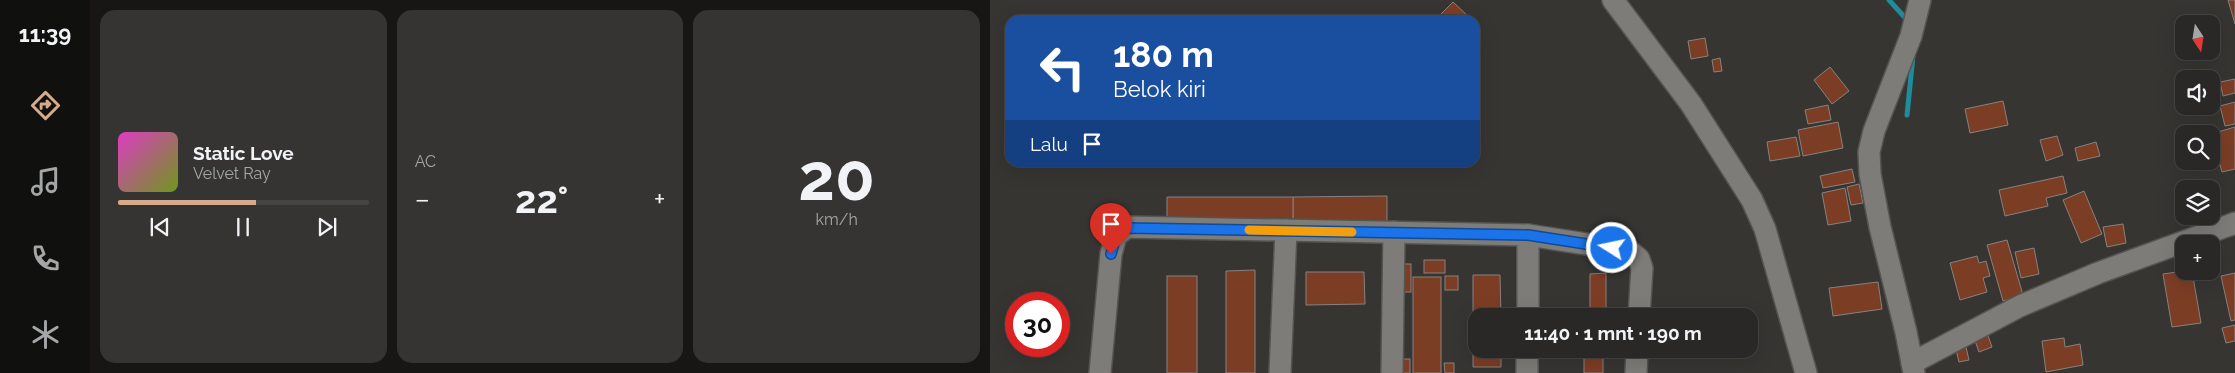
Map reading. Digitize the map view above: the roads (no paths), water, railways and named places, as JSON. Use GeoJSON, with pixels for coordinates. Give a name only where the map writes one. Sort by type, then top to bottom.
{"type":"FeatureCollection","features":[{"type":"Feature","properties":{"kind":"street"},"geometry":{"type":"LineString","coordinates":[[1613,0],[1691,104],[1752,200],[1765,230],[1806,373]]}},
{"type":"Feature","properties":{"kind":"street"},"geometry":{"type":"LineString","coordinates":[[1919,4],[1911,36],[1874,131],[1869,152],[1870,174],[1880,227],[1913,368],[2020,306],[2098,273],[2235,223]]}},
{"type":"Feature","properties":{"kind":"street"},"geometry":{"type":"LineString","coordinates":[[1100,373],[1111,254],[1116,236],[1120,231],[1127,228],[1528,235],[1632,252],[1639,259],[1642,268],[1640,308]]}},
{"type":"Feature","properties":{"kind":"street"},"geometry":{"type":"LineString","coordinates":[[1280,373],[1286,230]]}},
{"type":"Feature","properties":{"kind":"street"},"geometry":{"type":"LineString","coordinates":[[1392,373],[1394,232]]}},
{"type":"Feature","properties":{"kind":"street"},"geometry":{"type":"LineString","coordinates":[[1528,235],[1528,308]]}},
{"type":"Feature","properties":{"kind":"street"},"geometry":{"type":"LineString","coordinates":[[1527,373],[1528,358]]}},
{"type":"Feature","properties":{"kind":"street"},"geometry":{"type":"LineString","coordinates":[[1636,373],[1637,358]]}},
{"type":"Feature","properties":{"kind":"waterway"},"geometry":{"type":"LineString","coordinates":[[1889,0],[1909,22]]}},
{"type":"Feature","properties":{"kind":"waterway"},"geometry":{"type":"LineString","coordinates":[[1907,115],[1913,56]]}}]}
